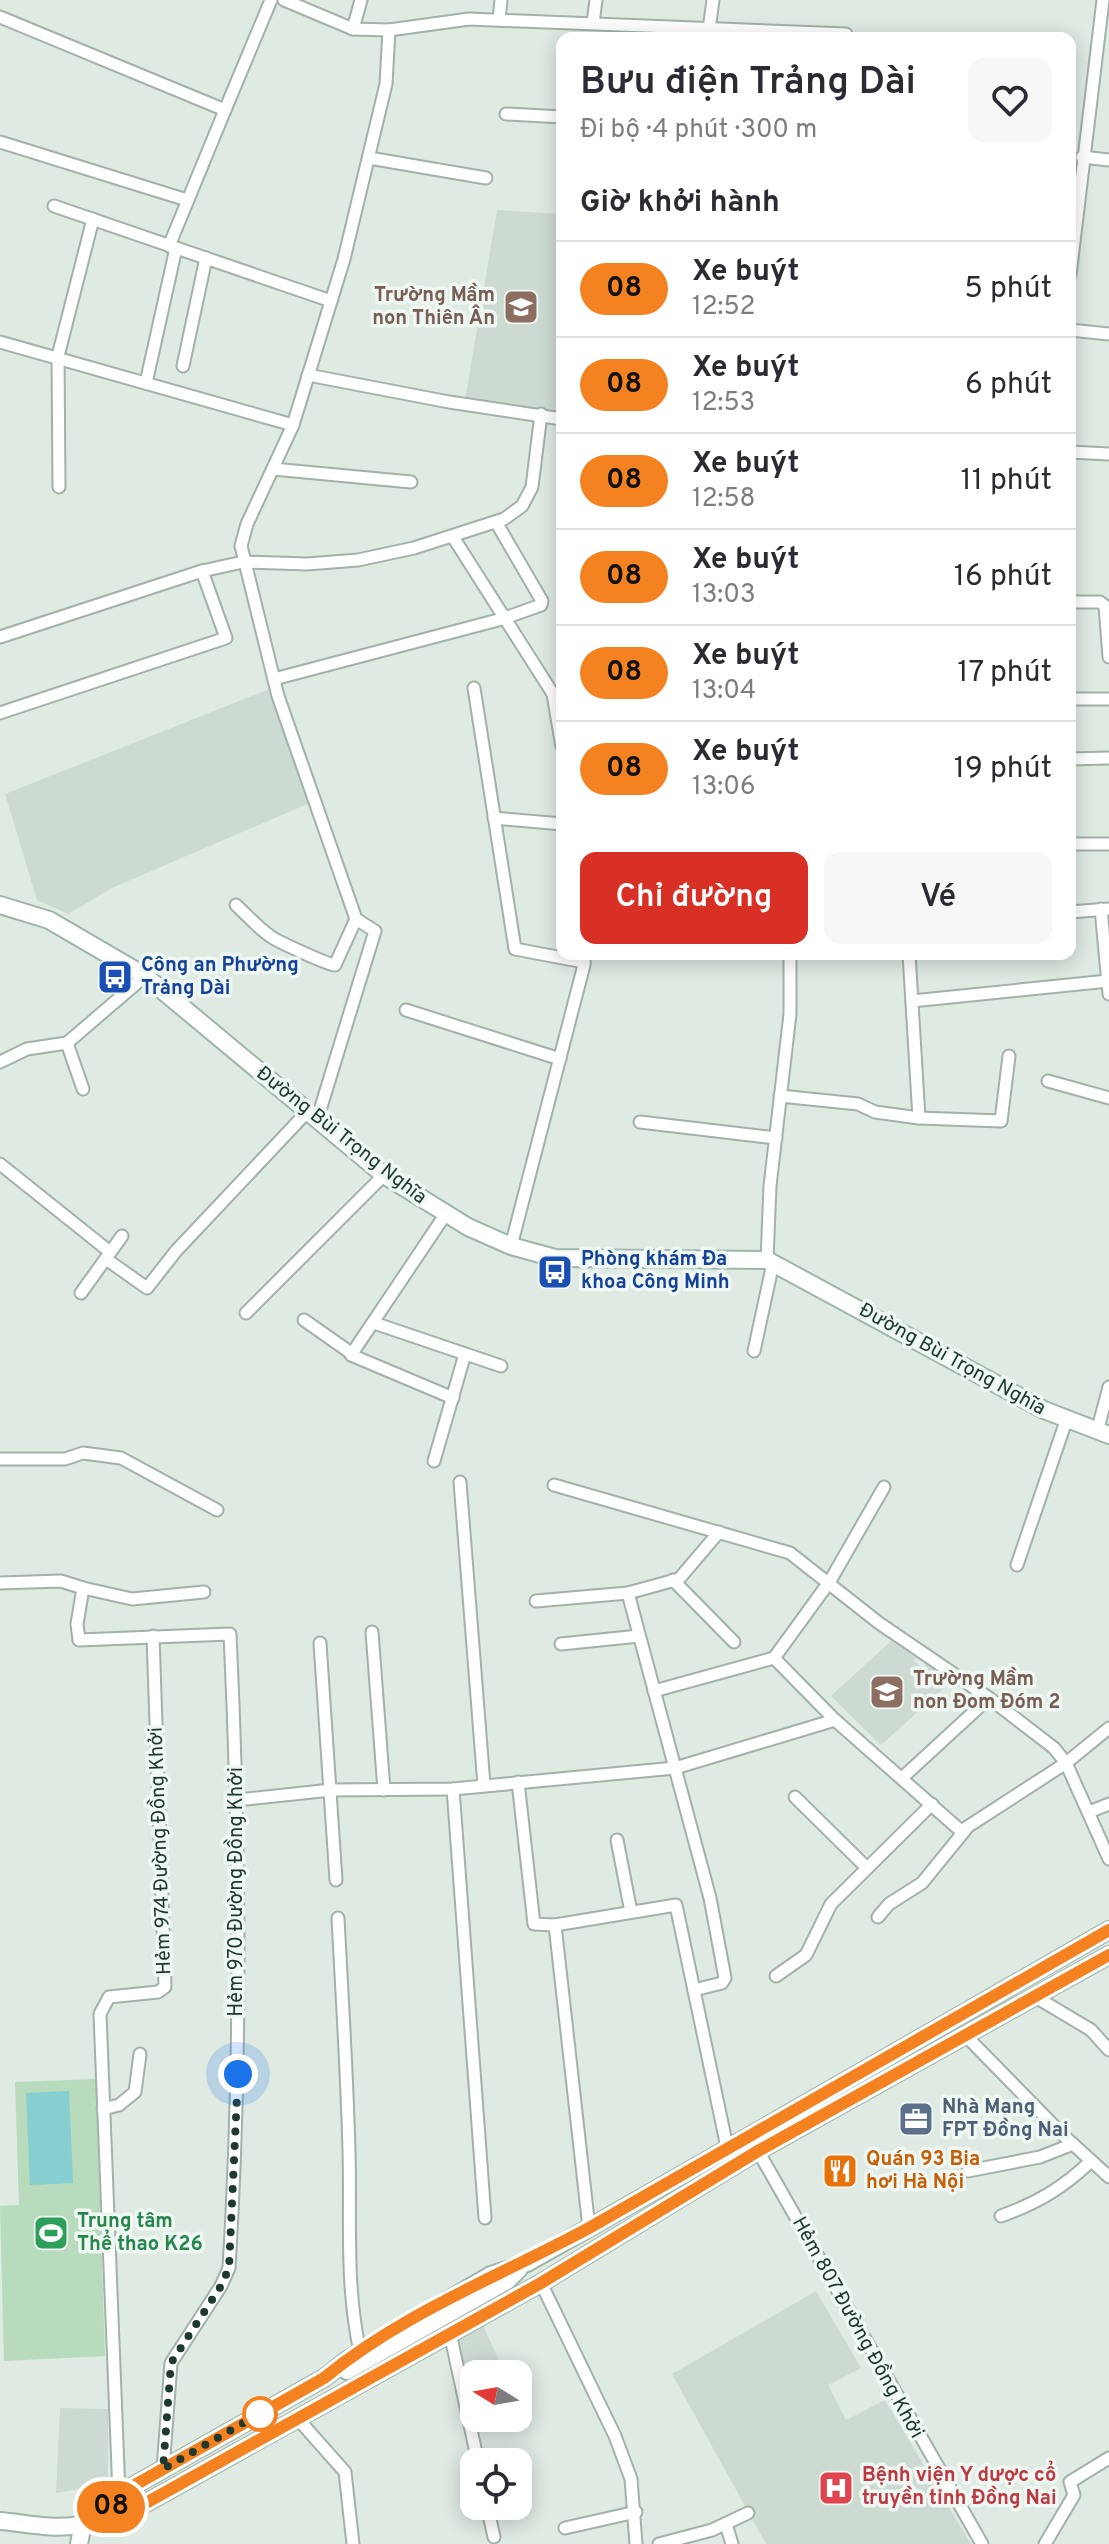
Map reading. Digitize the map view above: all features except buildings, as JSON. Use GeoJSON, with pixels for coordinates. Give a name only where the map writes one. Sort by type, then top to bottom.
{"type":"FeatureCollection","features":[{"type":"Feature","properties":{"kind":"main road","name":"Đường Bùi Trọng Nghĩa"},"geometry":{"type":"LineString","coordinates":[[0,905],[49,920],[145,976],[384,1175],[445,1215],[511,1246],[555,1258],[770,1262],[1066,1421],[1103,1434]]}},
{"type":"Feature","properties":{"kind":"main road"},"geometry":{"type":"LineString","coordinates":[[107,2512],[119,2494],[324,2378],[388,2335],[387,2329],[417,2313],[417,2318],[491,2275],[527,2263],[1109,1930]]}},
{"type":"Feature","properties":{"kind":"main road"},"geometry":{"type":"LineString","coordinates":[[0,2521],[67,2526],[83,2523],[107,2512],[128,2513],[541,2283],[758,2151],[1109,1955]]}},
{"type":"Feature","properties":{"kind":"main road"},"geometry":{"type":"LineString","coordinates":[[750,2133],[758,2151]]}},
{"type":"Feature","properties":{"kind":"main road"},"geometry":{"type":"LineString","coordinates":[[324,2378],[350,2370],[408,2338],[507,2281],[527,2263]]}},
{"type":"Feature","properties":{"kind":"main road"},"geometry":{"type":"LineString","coordinates":[[119,2494],[128,2513]]}},
{"type":"Feature","properties":{"kind":"main road"},"geometry":{"type":"LineString","coordinates":[[79,2544],[83,2523]]}},
{"type":"Feature","properties":{"kind":"street"},"geometry":{"type":"LineString","coordinates":[[146,383],[172,247],[187,200],[271,0]]}},
{"type":"Feature","properties":{"kind":"street"},"geometry":{"type":"LineString","coordinates":[[284,0],[353,29],[389,30],[469,19],[593,23],[679,32]]}},
{"type":"Feature","properties":{"kind":"street"},"geometry":{"type":"LineString","coordinates":[[353,29],[361,0]]}},
{"type":"Feature","properties":{"kind":"street"},"geometry":{"type":"LineString","coordinates":[[499,20],[501,0]]}},
{"type":"Feature","properties":{"kind":"street"},"geometry":{"type":"LineString","coordinates":[[593,23],[596,0]]}},
{"type":"Feature","properties":{"kind":"street"},"geometry":{"type":"LineString","coordinates":[[708,32],[713,0]]}},
{"type":"Feature","properties":{"kind":"street"},"geometry":{"type":"LineString","coordinates":[[1076,216],[1103,0]]}},
{"type":"Feature","properties":{"kind":"street"},"geometry":{"type":"LineString","coordinates":[[0,17],[225,110]]}},
{"type":"Feature","properties":{"kind":"street"},"geometry":{"type":"LineString","coordinates":[[0,1164],[147,1288],[176,1251],[312,1116],[375,934],[356,919],[274,679],[241,546],[247,524],[293,425],[331,301],[386,84],[389,30]]}},
{"type":"Feature","properties":{"kind":"street"},"geometry":{"type":"LineString","coordinates":[[506,114],[556,117]]}},
{"type":"Feature","properties":{"kind":"street"},"geometry":{"type":"LineString","coordinates":[[0,142],[187,200]]}},
{"type":"Feature","properties":{"kind":"street"},"geometry":{"type":"LineString","coordinates":[[1082,157],[1109,160]]}},
{"type":"Feature","properties":{"kind":"street"},"geometry":{"type":"LineString","coordinates":[[369,158],[486,178]]}},
{"type":"Feature","properties":{"kind":"street"},"geometry":{"type":"LineString","coordinates":[[54,206],[331,301]]}},
{"type":"Feature","properties":{"kind":"street"},"geometry":{"type":"LineString","coordinates":[[59,487],[58,356],[93,219]]}},
{"type":"Feature","properties":{"kind":"street"},"geometry":{"type":"LineString","coordinates":[[183,366],[206,258]]}},
{"type":"Feature","properties":{"kind":"street"},"geometry":{"type":"LineString","coordinates":[[1076,331],[1109,334]]}},
{"type":"Feature","properties":{"kind":"street"},"geometry":{"type":"LineString","coordinates":[[0,342],[293,425]]}},
{"type":"Feature","properties":{"kind":"street"},"geometry":{"type":"LineString","coordinates":[[308,375],[449,402],[556,418]]}},
{"type":"Feature","properties":{"kind":"street"},"geometry":{"type":"LineString","coordinates":[[0,637],[202,571],[243,562],[307,564],[358,560],[453,537],[496,522],[522,506],[532,487],[541,414]]}},
{"type":"Feature","properties":{"kind":"street"},"geometry":{"type":"LineString","coordinates":[[1076,452],[1109,454]]}},
{"type":"Feature","properties":{"kind":"street"},"geometry":{"type":"LineString","coordinates":[[273,469],[411,482]]}},
{"type":"Feature","properties":{"kind":"street"},"geometry":{"type":"LineString","coordinates":[[274,679],[502,619],[541,605],[542,601],[496,522]]}},
{"type":"Feature","properties":{"kind":"street"},"geometry":{"type":"LineString","coordinates":[[453,537],[502,619],[553,694],[556,712]]}},
{"type":"Feature","properties":{"kind":"street"},"geometry":{"type":"LineString","coordinates":[[0,713],[226,638],[202,571]]}},
{"type":"Feature","properties":{"kind":"street"},"geometry":{"type":"LineString","coordinates":[[1076,602],[1100,602],[1108,614],[1109,657]]}},
{"type":"Feature","properties":{"kind":"street"},"geometry":{"type":"LineString","coordinates":[[474,688],[515,949],[556,954]]}},
{"type":"Feature","properties":{"kind":"street"},"geometry":{"type":"LineString","coordinates":[[1076,699],[1109,699]]}},
{"type":"Feature","properties":{"kind":"street"},"geometry":{"type":"LineString","coordinates":[[1076,759],[1109,758]]}},
{"type":"Feature","properties":{"kind":"street"},"geometry":{"type":"LineString","coordinates":[[494,818],[556,823]]}},
{"type":"Feature","properties":{"kind":"street"},"geometry":{"type":"LineString","coordinates":[[1076,844],[1109,844]]}},
{"type":"Feature","properties":{"kind":"street"},"geometry":{"type":"LineString","coordinates":[[236,905],[278,942],[292,945],[327,965],[335,965],[342,954],[356,919]]}},
{"type":"Feature","properties":{"kind":"street"},"geometry":{"type":"LineString","coordinates":[[1076,911],[1105,909],[1109,994]]}},
{"type":"Feature","properties":{"kind":"street"},"geometry":{"type":"LineString","coordinates":[[511,1246],[584,960]]}},
{"type":"Feature","properties":{"kind":"street"},"geometry":{"type":"LineString","coordinates":[[754,1351],[770,1262],[776,1138],[790,1014],[790,960]]}},
{"type":"Feature","properties":{"kind":"street"},"geometry":{"type":"LineString","coordinates":[[909,960],[919,1118]]}},
{"type":"Feature","properties":{"kind":"street"},"geometry":{"type":"LineString","coordinates":[[0,1062],[27,1049],[67,1043],[145,976]]}},
{"type":"Feature","properties":{"kind":"street"},"geometry":{"type":"LineString","coordinates":[[912,1001],[1108,981]]}},
{"type":"Feature","properties":{"kind":"street"},"geometry":{"type":"LineString","coordinates":[[406,1010],[560,1059]]}},
{"type":"Feature","properties":{"kind":"street"},"geometry":{"type":"LineString","coordinates":[[67,1043],[83,1089]]}},
{"type":"Feature","properties":{"kind":"street"},"geometry":{"type":"LineString","coordinates":[[780,1096],[858,1104],[875,1112],[919,1118],[1001,1121],[1009,1056]]}},
{"type":"Feature","properties":{"kind":"street"},"geometry":{"type":"LineString","coordinates":[[1048,1081],[1109,1098]]}},
{"type":"Feature","properties":{"kind":"street"},"geometry":{"type":"LineString","coordinates":[[640,1122],[776,1138]]}},
{"type":"Feature","properties":{"kind":"street"},"geometry":{"type":"LineString","coordinates":[[246,1313],[384,1175]]}},
{"type":"Feature","properties":{"kind":"street"},"geometry":{"type":"LineString","coordinates":[[351,1353],[445,1215]]}},
{"type":"Feature","properties":{"kind":"street"},"geometry":{"type":"LineString","coordinates":[[81,1293],[122,1236]]}},
{"type":"Feature","properties":{"kind":"street"},"geometry":{"type":"LineString","coordinates":[[304,1320],[351,1353],[352,1358],[453,1398]]}},
{"type":"Feature","properties":{"kind":"street"},"geometry":{"type":"LineString","coordinates":[[374,1323],[501,1366]]}},
{"type":"Feature","properties":{"kind":"street"},"geometry":{"type":"LineString","coordinates":[[434,1461],[465,1354]]}},
{"type":"Feature","properties":{"kind":"street"},"geometry":{"type":"LineString","coordinates":[[1103,1434],[1109,1387]]}},
{"type":"Feature","properties":{"kind":"street"},"geometry":{"type":"LineString","coordinates":[[1017,1565],[1066,1421]]}},
{"type":"Feature","properties":{"kind":"street"},"geometry":{"type":"LineString","coordinates":[[0,1459],[65,1459],[83,1453],[121,1458],[217,1510]]}},
{"type":"Feature","properties":{"kind":"street"},"geometry":{"type":"LineString","coordinates":[[460,1482],[484,1785]]}},
{"type":"Feature","properties":{"kind":"street"},"geometry":{"type":"LineString","coordinates":[[554,1485],[790,1553],[830,1581],[879,1623],[989,1698],[1054,1748],[1066,1763],[1109,1859]]}},
{"type":"Feature","properties":{"kind":"street"},"geometry":{"type":"LineString","coordinates":[[654,1691],[774,1658],[830,1581],[884,1487]]}},
{"type":"Feature","properties":{"kind":"street"},"geometry":{"type":"LineString","coordinates":[[536,1601],[628,1593],[679,1579],[719,1532]]}},
{"type":"Feature","properties":{"kind":"street"},"geometry":{"type":"LineString","coordinates":[[673,1580],[734,1642]]}},
{"type":"Feature","properties":{"kind":"street"},"geometry":{"type":"LineString","coordinates":[[0,1583],[61,1581],[132,1599],[204,1592]]}},
{"type":"Feature","properties":{"kind":"street"},"geometry":{"type":"LineString","coordinates":[[83,1588],[77,1624],[79,1640],[153,1636]]}},
{"type":"Feature","properties":{"kind":"street"},"geometry":{"type":"LineString","coordinates":[[628,1593],[710,1898],[725,1978],[722,1983],[694,1990]]}},
{"type":"Feature","properties":{"kind":"street"},"geometry":{"type":"LineString","coordinates":[[372,1632],[384,1790]]}},
{"type":"Feature","properties":{"kind":"street","name":"Hẻm 970 Đường Đồng Khởi"},"geometry":{"type":"LineString","coordinates":[[153,1636],[230,1634],[238,1800],[238,2105],[229,2268],[221,2286],[171,2363],[163,2469]]}},
{"type":"Feature","properties":{"kind":"street","name":"Hẻm 974 Đường Đồng Khởi"},"geometry":{"type":"LineString","coordinates":[[119,2494],[100,2014],[109,1997],[162,1991],[165,1987],[153,1636]]}},
{"type":"Feature","properties":{"kind":"street"},"geometry":{"type":"LineString","coordinates":[[561,1644],[639,1636]]}},
{"type":"Feature","properties":{"kind":"street"},"geometry":{"type":"LineString","coordinates":[[320,1643],[336,1880]]}},
{"type":"Feature","properties":{"kind":"street"},"geometry":{"type":"LineString","coordinates":[[774,1658],[835,1720],[903,1777],[955,1829],[967,1829]]}},
{"type":"Feature","properties":{"kind":"street"},"geometry":{"type":"LineString","coordinates":[[903,1777],[989,1698]]}},
{"type":"Feature","properties":{"kind":"street"},"geometry":{"type":"LineString","coordinates":[[238,1800],[331,1790],[453,1789],[675,1768],[835,1720]]}},
{"type":"Feature","properties":{"kind":"street"},"geometry":{"type":"LineString","coordinates":[[878,1917],[889,1904],[922,1883],[967,1829],[1066,1763],[1109,1728]]}},
{"type":"Feature","properties":{"kind":"street"},"geometry":{"type":"LineString","coordinates":[[518,1782],[530,1917],[534,1924],[541,1927],[676,1905],[727,2147]]}},
{"type":"Feature","properties":{"kind":"street"},"geometry":{"type":"LineString","coordinates":[[453,1789],[485,2218]]}},
{"type":"Feature","properties":{"kind":"street"},"geometry":{"type":"LineString","coordinates":[[795,1797],[867,1868]]}},
{"type":"Feature","properties":{"kind":"street"},"geometry":{"type":"LineString","coordinates":[[776,1976],[806,1955],[831,1904],[932,1804]]}},
{"type":"Feature","properties":{"kind":"street"},"geometry":{"type":"LineString","coordinates":[[1089,1812],[1109,1804]]}},
{"type":"Feature","properties":{"kind":"street"},"geometry":{"type":"LineString","coordinates":[[617,1840],[631,1912]]}},
{"type":"Feature","properties":{"kind":"street"},"geometry":{"type":"LineString","coordinates":[[338,1918],[349,2153],[347,2270],[350,2306],[360,2352]]}},
{"type":"Feature","properties":{"kind":"street"},"geometry":{"type":"LineString","coordinates":[[555,1925],[589,2228]]}},
{"type":"Feature","properties":{"kind":"street"},"geometry":{"type":"LineString","coordinates":[[1034,1996],[1091,2030],[1109,2050]]}},
{"type":"Feature","properties":{"kind":"street"},"geometry":{"type":"LineString","coordinates":[[965,2035],[1109,2177]]}},
{"type":"Feature","properties":{"kind":"street"},"geometry":{"type":"LineString","coordinates":[[103,2109],[119,2105],[135,2092],[140,2054]]}},
{"type":"Feature","properties":{"kind":"street"},"geometry":{"type":"LineString","coordinates":[[968,2171],[1040,2157],[1073,2144]]}},
{"type":"Feature","properties":{"kind":"street","name":"Hẻm 807 Đường Đồng Khởi"},"geometry":{"type":"LineString","coordinates":[[758,2151],[982,2544]]}},
{"type":"Feature","properties":{"kind":"street"},"geometry":{"type":"LineString","coordinates":[[1001,2216],[1033,2205],[1065,2186],[1091,2161]]}},
{"type":"Feature","properties":{"kind":"street"},"geometry":{"type":"LineString","coordinates":[[541,2283],[615,2436],[631,2479],[636,2512],[636,2544]]}},
{"type":"Feature","properties":{"kind":"street"},"geometry":{"type":"LineString","coordinates":[[450,2333],[475,2448]]}},
{"type":"Feature","properties":{"kind":"street"},"geometry":{"type":"LineString","coordinates":[[298,2419],[345,2472],[353,2544]]}},
{"type":"Feature","properties":{"kind":"street"},"geometry":{"type":"LineString","coordinates":[[1045,2544],[1074,2495],[1070,2482],[1109,2458]]}},
{"type":"Feature","properties":{"kind":"street"},"geometry":{"type":"LineString","coordinates":[[565,2528],[636,2512]]}},
{"type":"Feature","properties":{"kind":"street"},"geometry":{"type":"LineString","coordinates":[[659,2544],[726,2524],[748,2513]]}},
{"type":"Feature","properties":{"kind":"street"},"geometry":{"type":"LineString","coordinates":[[490,2520],[494,2537]]}},
{"type":"Feature","properties":{"kind":"street"},"geometry":{"type":"LineString","coordinates":[[726,2524],[732,2544]]}},
{"type":"Feature","properties":{"kind":"shaded area","name":"Trường Mầm non Thiên Ân"},"geometry":{"type":"Polygon","coordinates":[[[497,210],[556,214],[556,413],[465,400],[497,210]]]}},
{"type":"Feature","properties":{"kind":"shaded area"},"geometry":{"type":"Polygon","coordinates":[[[272,688],[312,802],[112,888],[68,914],[37,900],[5,794],[272,688]]]}},
{"type":"Feature","properties":{"kind":"shaded area","name":"Trường Mầm non Đom Đóm 2"},"geometry":{"type":"Polygon","coordinates":[[[891,1641],[916,1658],[914,1661],[922,1668],[927,1664],[951,1682],[881,1745],[831,1696],[891,1641]]]}},
{"type":"Feature","properties":{"kind":"shaded area","name":"Bệnh viện Y dược cổ truyền tỉnh Đồng Nai"},"geometry":{"type":"Polygon","coordinates":[[[816,2291],[861,2368],[828,2385],[846,2420],[885,2400],[971,2544],[766,2544],[672,2374],[816,2291]]]}},
{"type":"Feature","properties":{"kind":"shaded area"},"geometry":{"type":"Polygon","coordinates":[[[482,2323],[499,2360],[460,2360],[456,2338],[482,2323]]]}},
{"type":"Feature","properties":{"kind":"shaded area"},"geometry":{"type":"Polygon","coordinates":[[[60,2408],[108,2409],[108,2484],[56,2493],[60,2408]]]}},
{"type":"Feature","properties":{"kind":"green space","name":"Trung tâm Thể thao K26"},"geometry":{"type":"Polygon","coordinates":[[[96,2079],[105,2356],[4,2361],[0,2206],[19,2205],[15,2082],[96,2079]]]}},
{"type":"Feature","properties":{"kind":"water"},"geometry":{"type":"Polygon","coordinates":[[[69,2091],[73,2183],[30,2185],[26,2093],[69,2091]]]}},
{"type":"Feature","properties":{"kind":"bus line","name":"08"},"geometry":{"type":"LineString","coordinates":[[1109,1930],[527,2263],[491,2275],[464,2290],[347,2360],[324,2378],[119,2494],[107,2512],[128,2513],[317,2408],[575,2264],[758,2151],[1109,1955]]}},
{"type":"Feature","properties":{"kind":"place","name":"Trường Mầm non Thiên Ân"},"geometry":{"type":"Point","coordinates":[521,307]}},
{"type":"Feature","properties":{"kind":"place","name":"Công an Phường Trảng Dài"},"geometry":{"type":"Point","coordinates":[115,977]}},
{"type":"Feature","properties":{"kind":"place","name":"Phòng khám Đa khoa Công Minh"},"geometry":{"type":"Point","coordinates":[555,1272]}},
{"type":"Feature","properties":{"kind":"place","name":"Trường Mầm non Đom Đóm 2"},"geometry":{"type":"Point","coordinates":[887,1692]}},
{"type":"Feature","properties":{"kind":"place","name":"Nhà Mạng FPT Đồng Nai"},"geometry":{"type":"Point","coordinates":[916,2119]}},
{"type":"Feature","properties":{"kind":"place","name":"Quán 93 Bia hơi Hà Nội"},"geometry":{"type":"Point","coordinates":[840,2171]}},
{"type":"Feature","properties":{"kind":"place","name":"Trung tâm Thể thao K26"},"geometry":{"type":"Point","coordinates":[51,2233]}},
{"type":"Feature","properties":{"kind":"place","name":"Bệnh viện Y dược cổ truyền tỉnh Đồng Nai"},"geometry":{"type":"Point","coordinates":[836,2488]}},
{"type":"Feature","properties":{"kind":"route"},"geometry":{"type":"LineString","coordinates":[[238,2074],[229,2268],[221,2286],[171,2363],[167,2375],[163,2469],[268,2409],[260,2414]]}}]}
